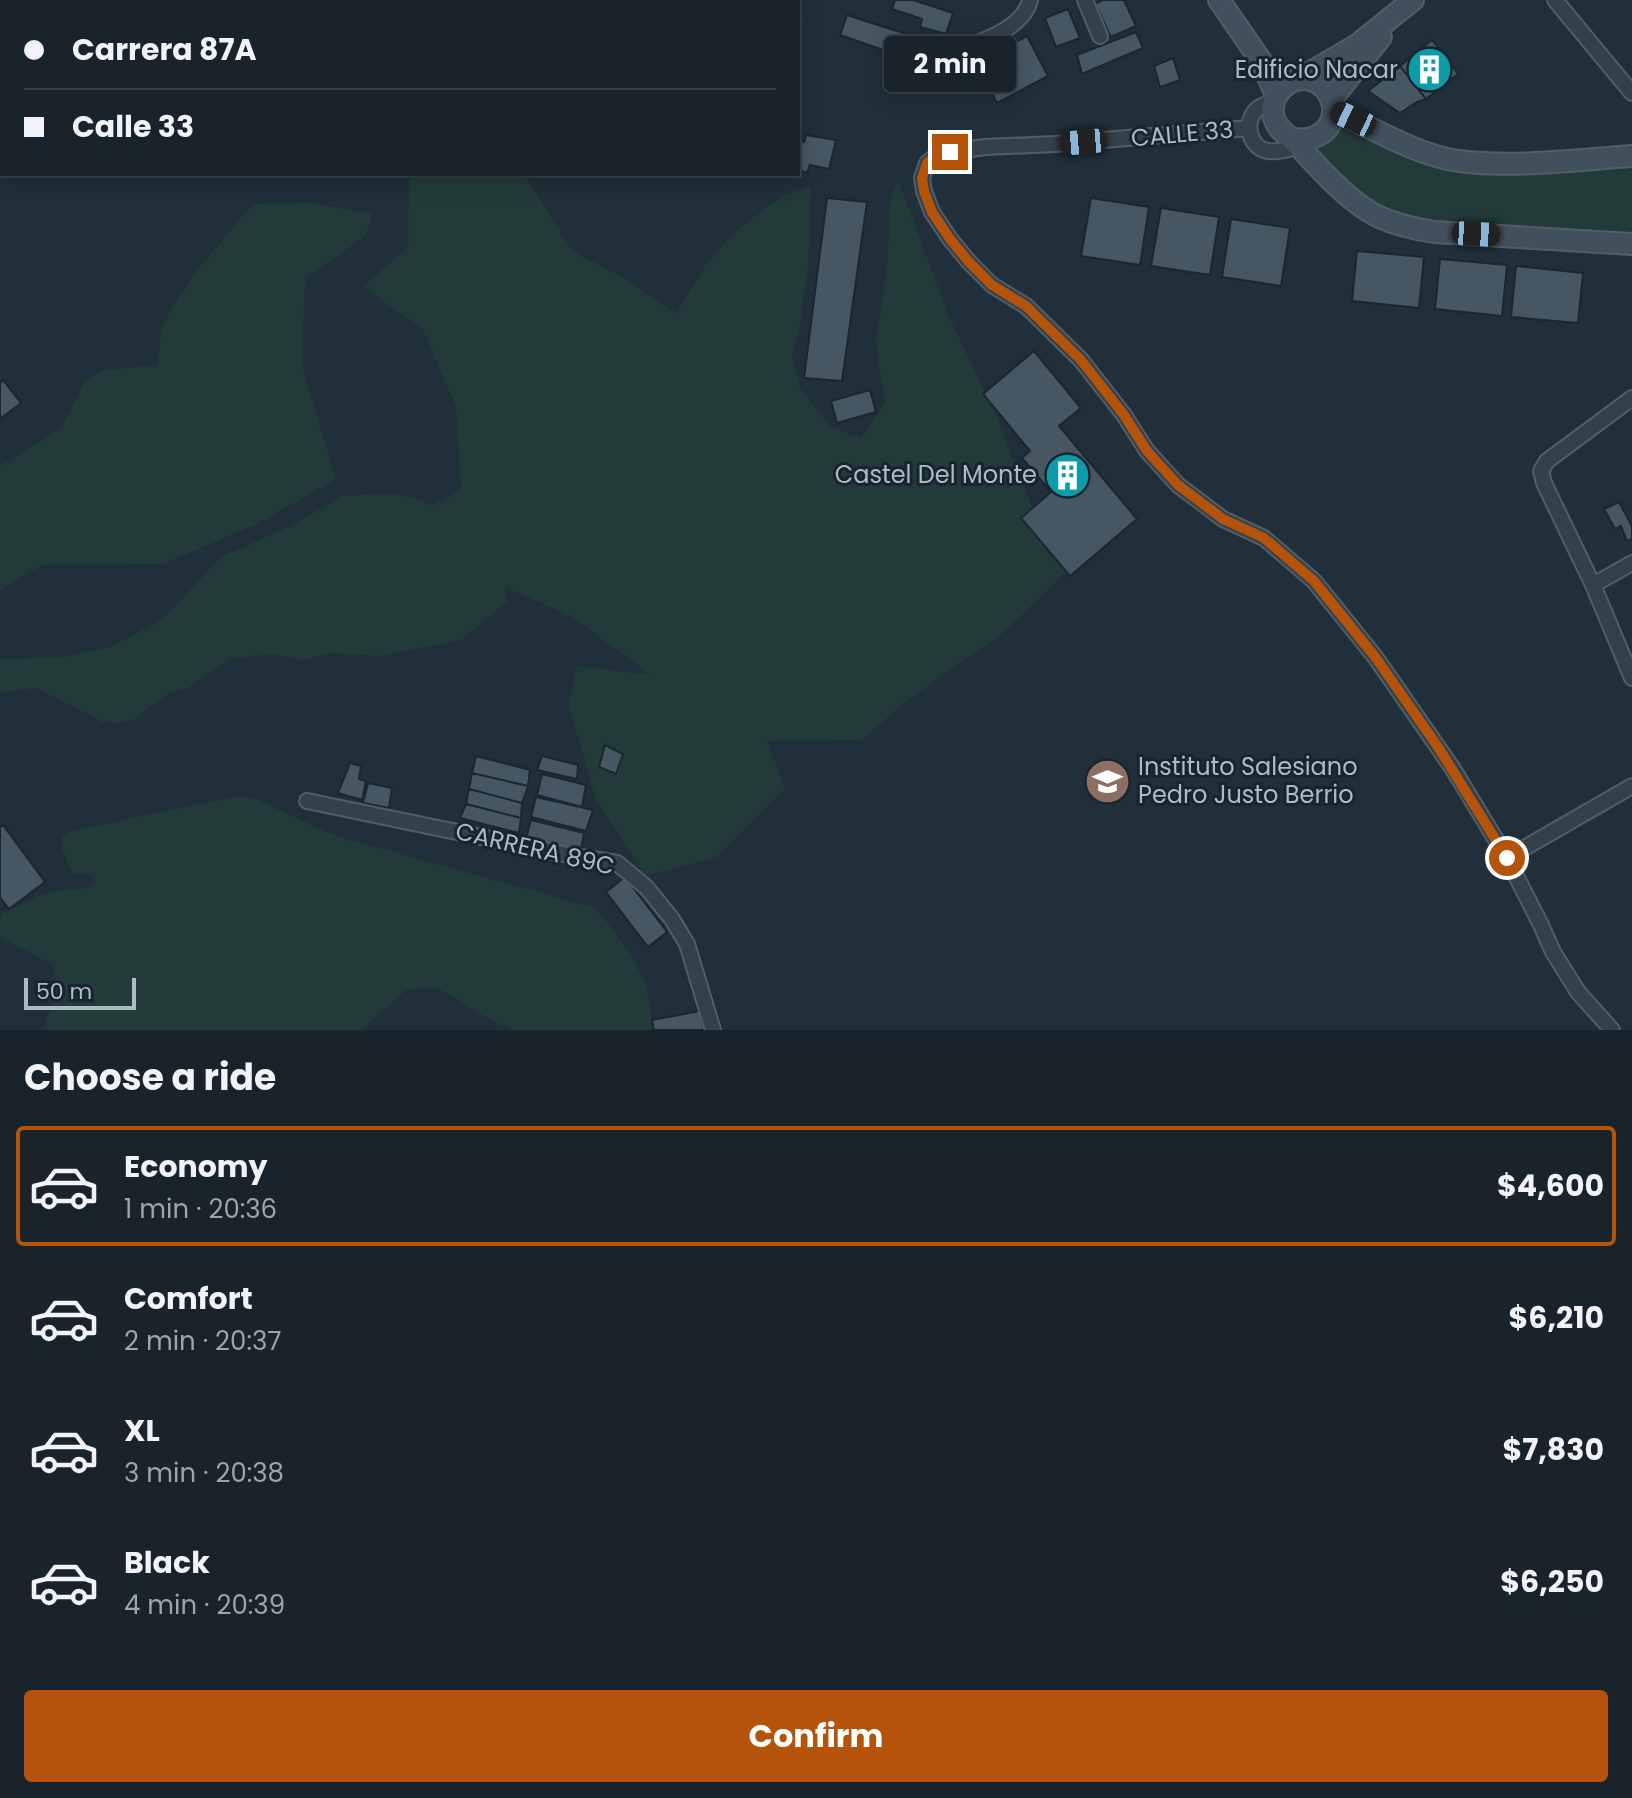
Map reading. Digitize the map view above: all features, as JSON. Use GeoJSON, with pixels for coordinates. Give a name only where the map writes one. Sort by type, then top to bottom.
{"type":"FeatureCollection","features":[{"type":"Feature","properties":{"kind":"street"},"geometry":{"type":"LineString","coordinates":[[937,58],[999,33],[1017,22],[1028,9],[1030,0]]}},
{"type":"Feature","properties":{"kind":"street"},"geometry":{"type":"LineString","coordinates":[[1085,0],[1100,36]]}},
{"type":"Feature","properties":{"kind":"street"},"geometry":{"type":"LineString","coordinates":[[1219,0],[1284,90]]}},
{"type":"Feature","properties":{"kind":"street"},"geometry":{"type":"LineString","coordinates":[[1555,0],[1632,93]]}},
{"type":"Feature","properties":{"kind":"street"},"geometry":{"type":"LineString","coordinates":[[1403,4],[1332,105],[1329,125],[1319,135],[1269,152],[1253,141],[1249,128],[1251,118],[1260,106],[1357,45],[1403,4]]}},
{"type":"Feature","properties":{"kind":"street"},"geometry":{"type":"LineString","coordinates":[[1284,90],[1314,82],[1327,92],[1332,105],[1409,145],[1457,161],[1516,163],[1632,156]]}},
{"type":"Feature","properties":{"kind":"street"},"geometry":{"type":"LineString","coordinates":[[1284,90],[1274,119],[1277,127],[1365,209],[1381,218],[1405,227],[1434,232],[1632,244]]}},
{"type":"Feature","properties":{"kind":"street","name":"CALLE 33"},"geometry":{"type":"LineString","coordinates":[[1249,128],[985,147],[937,155],[927,163],[922,178],[924,191],[932,212],[969,262],[992,285],[1026,306],[1081,360],[1124,415],[1147,451],[1178,485],[1223,519],[1264,538],[1314,581],[1376,658],[1453,769],[1507,858]]}},
{"type":"Feature","properties":{"kind":"street"},"geometry":{"type":"LineString","coordinates":[[1632,398],[1547,461],[1541,471],[1632,678]]}},
{"type":"Feature","properties":{"kind":"street"},"geometry":{"type":"LineString","coordinates":[[1593,585],[1632,563]]}},
{"type":"Feature","properties":{"kind":"street"},"geometry":{"type":"LineString","coordinates":[[1612,1030],[1578,992],[1553,952],[1507,858],[1632,786]]}},
{"type":"Feature","properties":{"kind":"street","name":"CARRERA 89C"},"geometry":{"type":"LineString","coordinates":[[307,801],[617,863],[646,887],[672,919],[687,944],[713,1030]]}},
{"type":"Feature","properties":{"kind":"green space"},"geometry":{"type":"Polygon","coordinates":[[[1333,110],[1458,161],[1632,156],[1632,244],[1434,232],[1347,193],[1304,140],[1333,110]]]}},
{"type":"Feature","properties":{"kind":"green space"},"geometry":{"type":"Polygon","coordinates":[[[409,176],[525,176],[572,251],[623,277],[676,313],[707,263],[736,230],[785,195],[811,186],[808,266],[800,325],[792,354],[800,388],[831,427],[861,438],[885,402],[876,343],[887,267],[891,196],[898,180],[948,314],[1000,425],[1029,500],[1068,570],[1003,633],[909,699],[861,740],[767,741],[785,789],[717,857],[645,876],[596,800],[569,706],[577,666],[651,675],[572,617],[505,587],[507,602],[460,641],[377,656],[332,653],[303,660],[270,654],[231,659],[188,688],[171,691],[132,721],[102,722],[37,688],[0,692],[0,659],[61,658],[113,646],[164,618],[221,557],[293,525],[342,496],[396,493],[432,505],[461,490],[456,406],[422,328],[363,287],[408,247],[409,176]]]}},
{"type":"Feature","properties":{"kind":"green space"},"geometry":{"type":"Polygon","coordinates":[[[310,203],[373,214],[365,236],[305,279],[302,366],[336,479],[257,524],[164,564],[42,565],[0,590],[0,466],[62,428],[84,382],[104,370],[158,365],[161,327],[193,275],[253,204],[310,203]]]}},
{"type":"Feature","properties":{"kind":"green space"},"geometry":{"type":"Polygon","coordinates":[[[233,797],[251,797],[336,836],[596,908],[629,951],[645,983],[653,1030],[512,1030],[436,987],[406,990],[361,1030],[43,1030],[53,997],[52,964],[2,938],[0,921],[4,913],[39,896],[90,886],[94,880],[89,874],[73,874],[62,850],[62,836],[71,831],[233,797]]]}},
{"type":"Feature","properties":{"kind":"building"},"geometry":{"type":"Polygon","coordinates":[[[895,0],[913,0],[953,13],[946,34],[920,27],[922,19],[892,9],[895,0]]]}},
{"type":"Feature","properties":{"kind":"building"},"geometry":{"type":"Polygon","coordinates":[[[1103,0],[1124,0],[1136,26],[1111,37],[1095,4],[1103,0]]]}},
{"type":"Feature","properties":{"kind":"building"},"geometry":{"type":"Polygon","coordinates":[[[1068,9],[1080,38],[1056,47],[1045,18],[1068,9]]]}},
{"type":"Feature","properties":{"kind":"building"},"geometry":{"type":"Polygon","coordinates":[[[847,15],[925,40],[918,62],[840,35],[847,15]]]}},
{"type":"Feature","properties":{"kind":"building"},"geometry":{"type":"Polygon","coordinates":[[[1136,32],[1143,48],[1082,74],[1077,55],[1136,32]]]}},
{"type":"Feature","properties":{"kind":"building"},"geometry":{"type":"Polygon","coordinates":[[[1027,36],[1048,76],[997,103],[976,63],[1027,36]]]}},
{"type":"Feature","properties":{"kind":"building","name":"Edificio Nacar"},"geometry":{"type":"Polygon","coordinates":[[[1432,40],[1458,74],[1426,99],[1400,66],[1432,40]]]}},
{"type":"Feature","properties":{"kind":"building"},"geometry":{"type":"Polygon","coordinates":[[[1173,58],[1180,80],[1160,87],[1154,66],[1173,58]]]}},
{"type":"Feature","properties":{"kind":"building"},"geometry":{"type":"Polygon","coordinates":[[[1400,66],[1426,99],[1400,113],[1368,91],[1400,66]]]}},
{"type":"Feature","properties":{"kind":"building"},"geometry":{"type":"Polygon","coordinates":[[[806,135],[836,140],[829,169],[810,165],[807,173],[800,170],[800,141],[804,142],[806,135]]]}},
{"type":"Feature","properties":{"kind":"building"},"geometry":{"type":"Polygon","coordinates":[[[827,198],[867,202],[842,381],[804,378],[827,198]]]}},
{"type":"Feature","properties":{"kind":"building"},"geometry":{"type":"Polygon","coordinates":[[[1091,198],[1149,207],[1140,265],[1081,256],[1091,198]]]}},
{"type":"Feature","properties":{"kind":"building"},"geometry":{"type":"Polygon","coordinates":[[[1161,208],[1219,217],[1210,275],[1151,266],[1161,208]]]}},
{"type":"Feature","properties":{"kind":"building"},"geometry":{"type":"Polygon","coordinates":[[[1231,219],[1290,228],[1281,286],[1222,277],[1231,219]]]}},
{"type":"Feature","properties":{"kind":"building"},"geometry":{"type":"Polygon","coordinates":[[[1357,251],[1424,257],[1419,308],[1352,301],[1357,251]]]}},
{"type":"Feature","properties":{"kind":"building"},"geometry":{"type":"Polygon","coordinates":[[[1440,259],[1507,265],[1502,316],[1435,309],[1440,259]]]}},
{"type":"Feature","properties":{"kind":"building"},"geometry":{"type":"Polygon","coordinates":[[[1516,266],[1583,273],[1578,323],[1511,317],[1516,266]]]}},
{"type":"Feature","properties":{"kind":"building","name":"Castel Del Monte"},"geometry":{"type":"Polygon","coordinates":[[[1034,351],[1081,408],[1059,426],[1137,519],[1070,576],[1021,518],[1051,492],[1022,458],[1030,451],[983,394],[1034,351]]]}},
{"type":"Feature","properties":{"kind":"building"},"geometry":{"type":"Polygon","coordinates":[[[3,380],[21,403],[0,419],[0,383],[3,380]]]}},
{"type":"Feature","properties":{"kind":"building"},"geometry":{"type":"Polygon","coordinates":[[[870,390],[876,412],[837,423],[831,401],[870,390]]]}},
{"type":"Feature","properties":{"kind":"building"},"geometry":{"type":"Polygon","coordinates":[[[1619,502],[1632,526],[1632,539],[1627,541],[1621,526],[1615,529],[1604,509],[1619,502]]]}},
{"type":"Feature","properties":{"kind":"building"},"geometry":{"type":"Polygon","coordinates":[[[605,745],[623,754],[616,774],[599,767],[605,745]]]}},
{"type":"Feature","properties":{"kind":"building"},"geometry":{"type":"Polygon","coordinates":[[[476,756],[530,770],[528,786],[472,773],[476,756]]]}},
{"type":"Feature","properties":{"kind":"building"},"geometry":{"type":"Polygon","coordinates":[[[542,756],[578,765],[577,779],[537,770],[542,756]]]}},
{"type":"Feature","properties":{"kind":"building"},"geometry":{"type":"Polygon","coordinates":[[[350,763],[361,766],[359,779],[366,781],[362,800],[338,793],[350,763]]]}},
{"type":"Feature","properties":{"kind":"building"},"geometry":{"type":"Polygon","coordinates":[[[472,773],[528,786],[522,803],[469,789],[472,773]]]}},
{"type":"Feature","properties":{"kind":"building"},"geometry":{"type":"Polygon","coordinates":[[[542,774],[586,785],[582,807],[537,795],[542,774]]]}},
{"type":"Feature","properties":{"kind":"building"},"geometry":{"type":"Polygon","coordinates":[[[368,783],[392,788],[389,808],[363,803],[368,783]]]}},
{"type":"Feature","properties":{"kind":"building"},"geometry":{"type":"Polygon","coordinates":[[[469,789],[522,803],[521,818],[466,804],[469,789]]]}},
{"type":"Feature","properties":{"kind":"building"},"geometry":{"type":"Polygon","coordinates":[[[536,797],[593,810],[586,831],[531,817],[536,797]]]}},
{"type":"Feature","properties":{"kind":"building"},"geometry":{"type":"Polygon","coordinates":[[[466,804],[521,818],[519,833],[460,818],[466,804]]]}},
{"type":"Feature","properties":{"kind":"building"},"geometry":{"type":"Polygon","coordinates":[[[531,820],[584,833],[580,854],[525,842],[531,820]]]}},
{"type":"Feature","properties":{"kind":"building"},"geometry":{"type":"Polygon","coordinates":[[[3,825],[45,882],[9,909],[0,898],[0,827],[3,825]]]}},
{"type":"Feature","properties":{"kind":"building"},"geometry":{"type":"Polygon","coordinates":[[[625,877],[667,932],[648,947],[606,892],[625,877]]]}},
{"type":"Feature","properties":{"kind":"building"},"geometry":{"type":"Polygon","coordinates":[[[700,1011],[704,1030],[654,1030],[652,1020],[700,1011]]]}},
{"type":"Feature","properties":{"kind":"place","name":"Edificio Nacar"},"geometry":{"type":"Point","coordinates":[1429,70]}},
{"type":"Feature","properties":{"kind":"place","name":"Castel Del Monte"},"geometry":{"type":"Point","coordinates":[1068,475]}},
{"type":"Feature","properties":{"kind":"place","name":"Instituto Salesiano Pedro Justo Berrio"},"geometry":{"type":"Point","coordinates":[1107,781]}},
{"type":"Feature","properties":{"kind":"route"},"geometry":{"type":"LineString","coordinates":[[950,152],[937,155],[927,163],[922,178],[932,212],[950,239],[992,285],[1026,306],[1081,360],[1124,415],[1147,451],[1178,485],[1223,519],[1264,538],[1314,581],[1376,658],[1453,769],[1507,858]]}}]}
